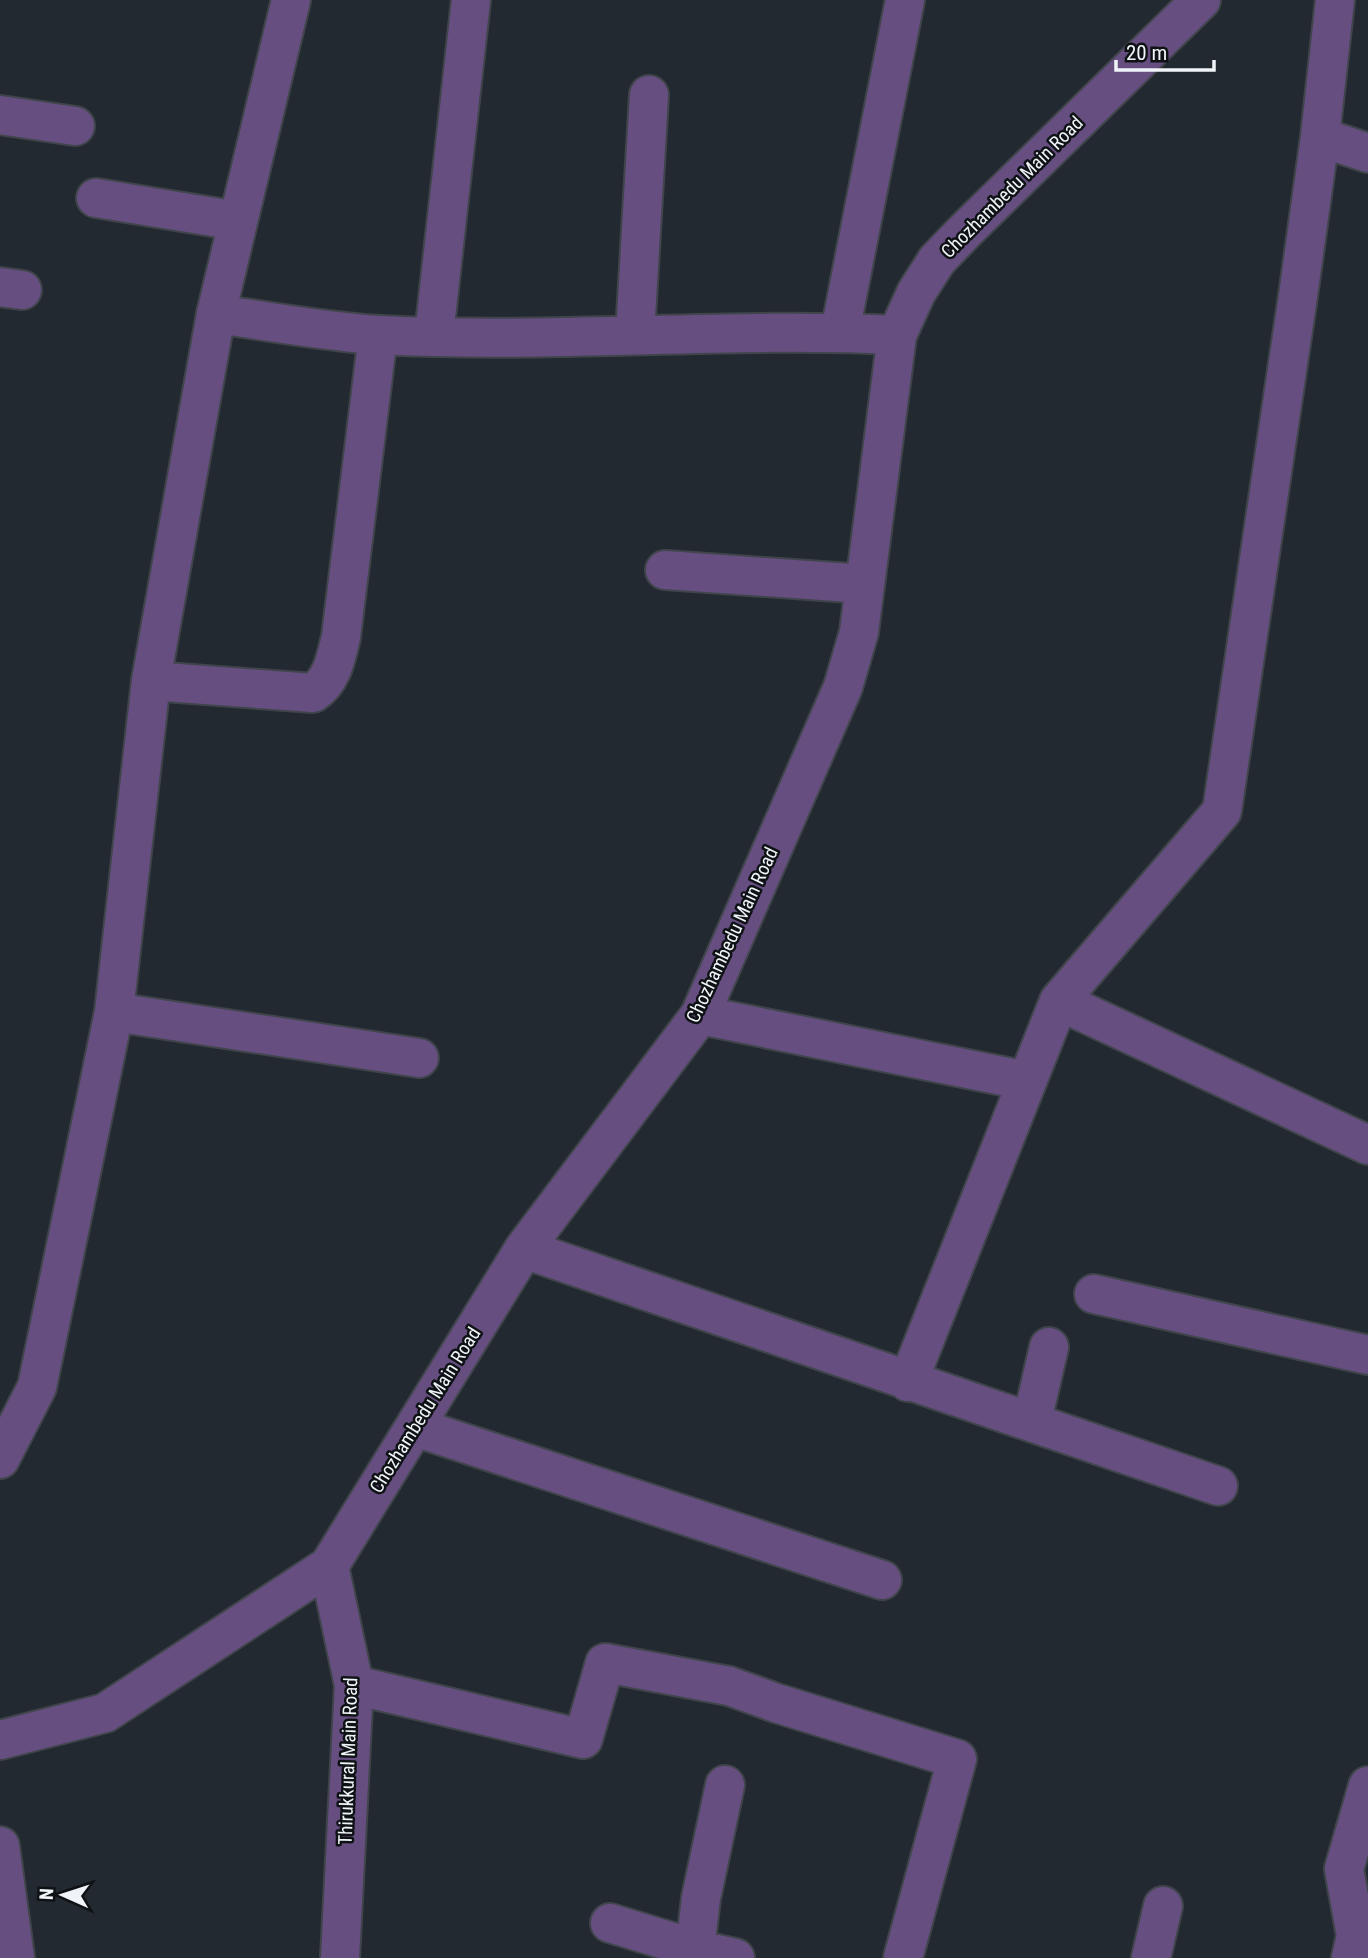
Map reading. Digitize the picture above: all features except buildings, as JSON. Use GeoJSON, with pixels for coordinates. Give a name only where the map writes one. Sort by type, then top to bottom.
{"type":"FeatureCollection","features":[{"type":"Feature","properties":{"kind":"street"},"geometry":{"type":"LineString","coordinates":[[0,1459],[37,1387],[114,1012],[151,681],[216,314],[291,0]]}},
{"type":"Feature","properties":{"kind":"street"},"geometry":{"type":"LineString","coordinates":[[435,335],[471,0]]}},
{"type":"Feature","properties":{"kind":"street"},"geometry":{"type":"LineString","coordinates":[[840,332],[905,0]]}},
{"type":"Feature","properties":{"kind":"street","name":"Chozhambedu Main Road"},"geometry":{"type":"LineString","coordinates":[[0,1740],[105,1713],[330,1566],[524,1249],[700,1015],[843,687],[859,632],[897,335],[916,293],[937,260],[1201,0]]}},
{"type":"Feature","properties":{"kind":"street"},"geometry":{"type":"LineString","coordinates":[[908,1382],[1059,1001],[1222,811],[1320,137],[1335,0]]}},
{"type":"Feature","properties":{"kind":"street"},"geometry":{"type":"LineString","coordinates":[[635,334],[649,95]]}},
{"type":"Feature","properties":{"kind":"street"},"geometry":{"type":"LineString","coordinates":[[0,115],[75,126]]}},
{"type":"Feature","properties":{"kind":"street"},"geometry":{"type":"LineString","coordinates":[[1320,137],[1368,153]]}},
{"type":"Feature","properties":{"kind":"street"},"geometry":{"type":"LineString","coordinates":[[96,198],[239,221]]}},
{"type":"Feature","properties":{"kind":"street"},"geometry":{"type":"LineString","coordinates":[[216,314],[378,335],[568,337],[840,332],[897,335]]}},
{"type":"Feature","properties":{"kind":"street"},"geometry":{"type":"LineString","coordinates":[[151,681],[313,693],[322,687],[335,665],[341,637],[378,335]]}},
{"type":"Feature","properties":{"kind":"street"},"geometry":{"type":"LineString","coordinates":[[665,570],[865,584]]}},
{"type":"Feature","properties":{"kind":"street"},"geometry":{"type":"LineString","coordinates":[[1059,1001],[1368,1145]]}},
{"type":"Feature","properties":{"kind":"street"},"geometry":{"type":"LineString","coordinates":[[114,1012],[419,1058]]}},
{"type":"Feature","properties":{"kind":"street"},"geometry":{"type":"LineString","coordinates":[[700,1015],[1027,1081]]}},
{"type":"Feature","properties":{"kind":"street"},"geometry":{"type":"LineString","coordinates":[[524,1249],[1218,1486]]}},
{"type":"Feature","properties":{"kind":"street"},"geometry":{"type":"LineString","coordinates":[[1094,1294],[1368,1355]]}},
{"type":"Feature","properties":{"kind":"street"},"geometry":{"type":"LineString","coordinates":[[1032,1421],[1049,1347]]}},
{"type":"Feature","properties":{"kind":"street"},"geometry":{"type":"LineString","coordinates":[[415,1427],[882,1580]]}},
{"type":"Feature","properties":{"kind":"street","name":"Thirukkural Main Road"},"geometry":{"type":"LineString","coordinates":[[330,1566],[354,1685],[340,1958]]}},
{"type":"Feature","properties":{"kind":"street"},"geometry":{"type":"LineString","coordinates":[[354,1685],[583,1739],[605,1663],[729,1686],[957,1759],[903,1958]]}},
{"type":"Feature","properties":{"kind":"street"},"geometry":{"type":"LineString","coordinates":[[695,1949],[701,1898],[725,1785]]}},
{"type":"Feature","properties":{"kind":"street"},"geometry":{"type":"LineString","coordinates":[[1358,1945],[1345,1869],[1368,1786]]}},
{"type":"Feature","properties":{"kind":"street"},"geometry":{"type":"LineString","coordinates":[[0,1846],[15,1958]]}},
{"type":"Feature","properties":{"kind":"street"},"geometry":{"type":"LineString","coordinates":[[1151,1958],[1163,1906]]}},
{"type":"Feature","properties":{"kind":"street"},"geometry":{"type":"LineString","coordinates":[[610,1923],[695,1949],[735,1958]]}}]}
